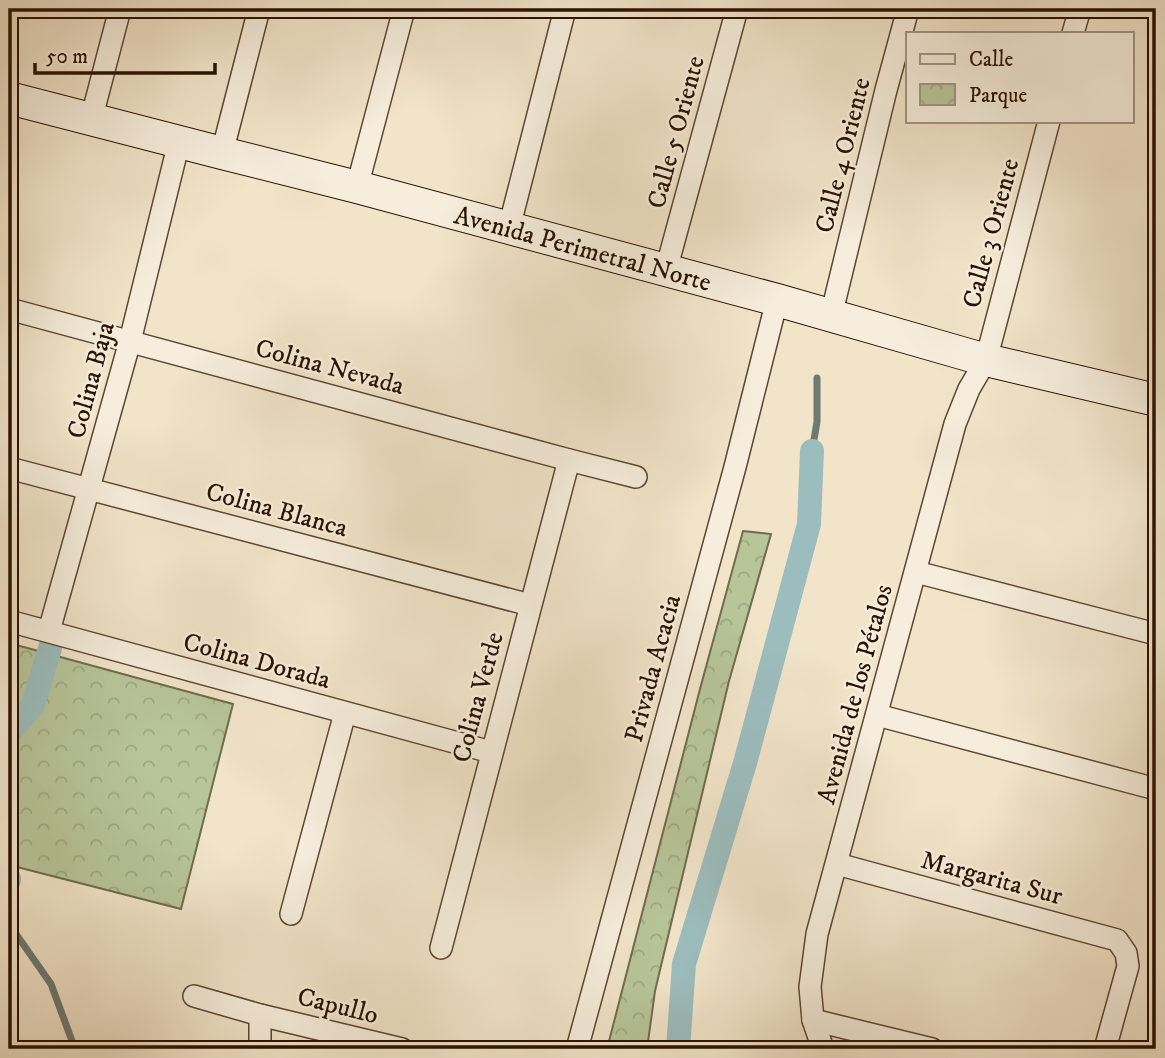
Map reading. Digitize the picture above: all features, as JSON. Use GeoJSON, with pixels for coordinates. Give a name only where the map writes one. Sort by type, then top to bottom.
{"type":"FeatureCollection","features":[{"type":"Feature","properties":{"kind":"street"},"geometry":{"type":"LineString","coordinates":[[91,120],[120,9]]}},
{"type":"Feature","properties":{"kind":"street"},"geometry":{"type":"LineString","coordinates":[[222,153],[259,9]]}},
{"type":"Feature","properties":{"kind":"street"},"geometry":{"type":"LineString","coordinates":[[357,187],[404,9]]}},
{"type":"Feature","properties":{"kind":"street"},"geometry":{"type":"LineString","coordinates":[[509,228],[565,9]]}},
{"type":"Feature","properties":{"kind":"street","name":"Calle 5 Oriente"},"geometry":{"type":"LineString","coordinates":[[666,270],[737,9]]}},
{"type":"Feature","properties":{"kind":"street","name":"Calle 4 Oriente"},"geometry":{"type":"LineString","coordinates":[[831,316],[908,9]]}},
{"type":"Feature","properties":{"kind":"street"},"geometry":{"type":"LineString","coordinates":[[1073,32],[1080,9]]}},
{"type":"Feature","properties":{"kind":"street","name":"Avenida Perimetral Norte"},"geometry":{"type":"LineString","coordinates":[[9,98],[357,187],[777,300],[986,360],[1154,392]]}},
{"type":"Feature","properties":{"kind":"street","name":"Calle 3 Oriente"},"geometry":{"type":"LineString","coordinates":[[986,360],[1049,122]]}},
{"type":"Feature","properties":{"kind":"street","name":"Colina Baja"},"geometry":{"type":"LineString","coordinates":[[49,631],[130,341],[179,142]]}},
{"type":"Feature","properties":{"kind":"street","name":"Privada Acacia"},"geometry":{"type":"LineString","coordinates":[[577,1049],[732,480],[777,300]]}},
{"type":"Feature","properties":{"kind":"street","name":"Colina Nevada"},"geometry":{"type":"LineString","coordinates":[[9,309],[636,477]]}},
{"type":"Feature","properties":{"kind":"street","name":"Avenida de los Pétalos"},"geometry":{"type":"LineString","coordinates":[[823,1049],[813,1020],[810,987],[817,934],[955,424],[969,389],[986,360]]}},
{"type":"Feature","properties":{"kind":"street","name":"Colina Verde"},"geometry":{"type":"LineString","coordinates":[[441,948],[569,460]]}},
{"type":"Feature","properties":{"kind":"street","name":"Colina Blanca"},"geometry":{"type":"LineString","coordinates":[[9,468],[530,605]]}},
{"type":"Feature","properties":{"kind":"street"},"geometry":{"type":"LineString","coordinates":[[916,572],[1156,634]]}},
{"type":"Feature","properties":{"kind":"street","name":"Colina Dorada"},"geometry":{"type":"LineString","coordinates":[[9,621],[491,752]]}},
{"type":"Feature","properties":{"kind":"street"},"geometry":{"type":"LineString","coordinates":[[291,915],[345,713]]}},
{"type":"Feature","properties":{"kind":"street"},"geometry":{"type":"LineString","coordinates":[[877,715],[1156,789]]}},
{"type":"Feature","properties":{"kind":"street","name":"Margarita Sur"},"geometry":{"type":"LineString","coordinates":[[837,864],[1117,940],[1126,953],[1128,965],[1105,1049]]}},
{"type":"Feature","properties":{"kind":"street","name":"Capullo"},"geometry":{"type":"LineString","coordinates":[[194,996],[260,1015],[402,1049]]}},
{"type":"Feature","properties":{"kind":"street"},"geometry":{"type":"LineString","coordinates":[[260,1015],[260,1049]]}},
{"type":"Feature","properties":{"kind":"street"},"geometry":{"type":"LineString","coordinates":[[813,1020],[932,1049]]}},
{"type":"Feature","properties":{"kind":"green space"},"geometry":{"type":"Polygon","coordinates":[[[743,531],[771,534],[729,681],[655,991],[647,1049],[607,1049],[700,689],[743,531]]]}},
{"type":"Feature","properties":{"kind":"green space"},"geometry":{"type":"Polygon","coordinates":[[[9,643],[233,704],[181,909],[9,865],[9,643]]]}},
{"type":"Feature","properties":{"kind":"waterway"},"geometry":{"type":"LineString","coordinates":[[812,451],[817,422],[817,378]]}},
{"type":"Feature","properties":{"kind":"waterway"},"geometry":{"type":"LineString","coordinates":[[678,1049],[684,964],[745,763],[809,524],[812,451]]}},
{"type":"Feature","properties":{"kind":"waterway"},"geometry":{"type":"LineString","coordinates":[[9,733],[33,705],[50,648]]}},
{"type":"Feature","properties":{"kind":"waterway"},"geometry":{"type":"LineString","coordinates":[[9,924],[51,984],[75,1049]]}}]}
